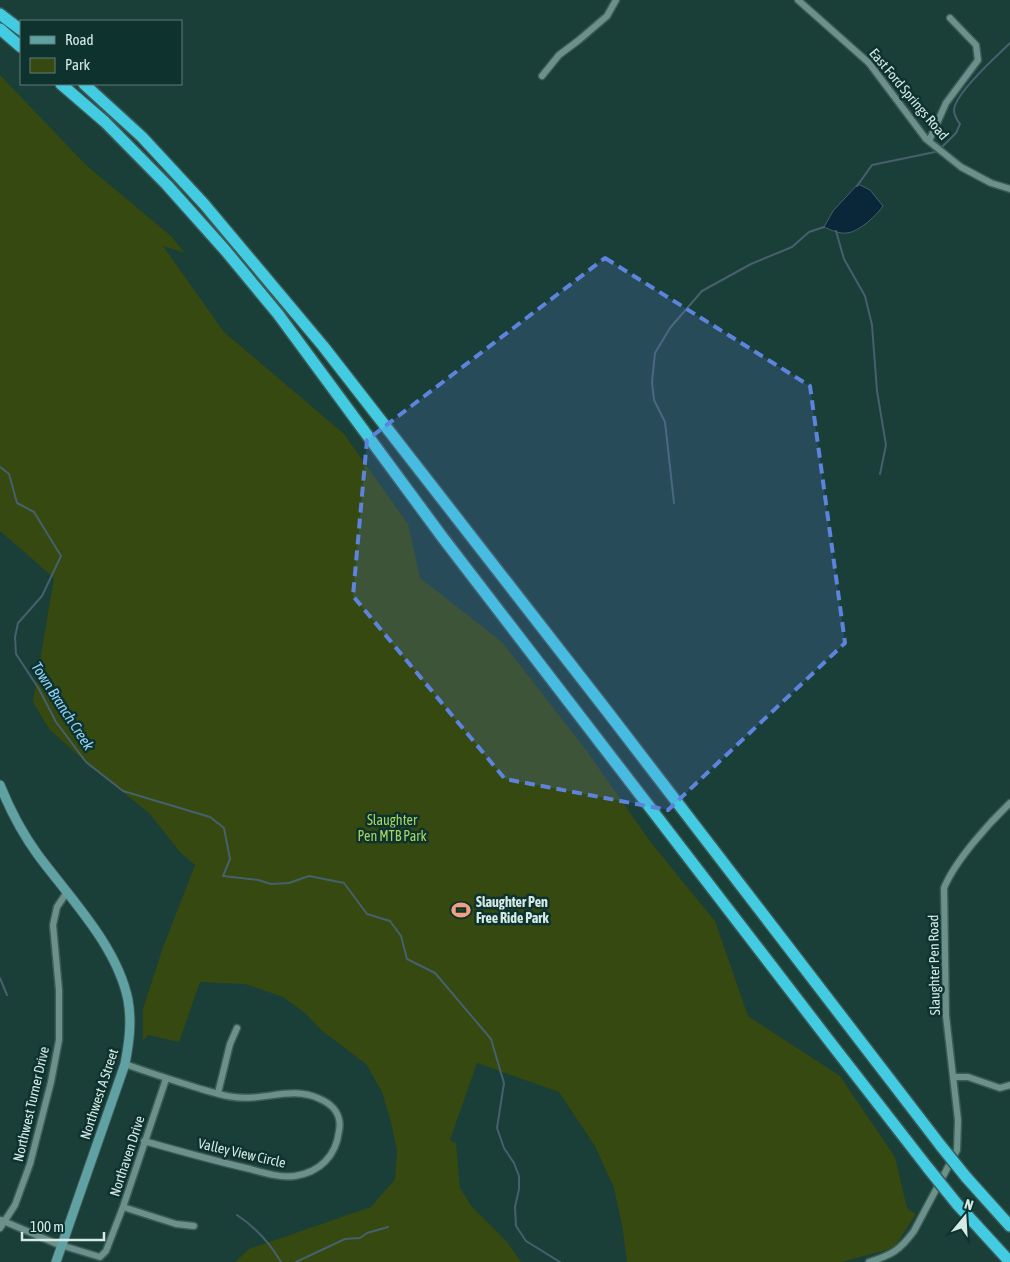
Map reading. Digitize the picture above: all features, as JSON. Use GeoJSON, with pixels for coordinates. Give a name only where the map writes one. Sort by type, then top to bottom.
{"type":"FeatureCollection","features":[{"type":"Feature","properties":{"kind":"highway"},"geometry":{"type":"LineString","coordinates":[[0,14],[20,29]]}},
{"type":"Feature","properties":{"kind":"highway"},"geometry":{"type":"LineString","coordinates":[[0,29],[20,46]]}},
{"type":"Feature","properties":{"kind":"highway"},"geometry":{"type":"LineString","coordinates":[[0,38],[20,50]]}},
{"type":"Feature","properties":{"kind":"highway"},"geometry":{"type":"LineString","coordinates":[[62,85],[111,128],[167,185],[225,250],[278,314],[437,530],[826,1038],[957,1204],[1010,1262]]}},
{"type":"Feature","properties":{"kind":"highway"},"geometry":{"type":"LineString","coordinates":[[85,85],[142,137],[198,197],[237,241],[323,346],[604,706],[941,1146],[1010,1226]]}},
{"type":"Feature","properties":{"kind":"street"},"geometry":{"type":"LineString","coordinates":[[542,76],[559,55],[607,16],[616,0]]}},
{"type":"Feature","properties":{"kind":"street","name":"East Ford Springs Road"},"geometry":{"type":"LineString","coordinates":[[798,0],[869,63],[929,141],[968,171],[990,183],[1010,189]]}},
{"type":"Feature","properties":{"kind":"street"},"geometry":{"type":"LineString","coordinates":[[929,141],[946,103],[978,60],[976,45],[950,18]]}},
{"type":"Feature","properties":{"kind":"street","name":"Northwest A Street"},"geometry":{"type":"LineString","coordinates":[[0,785],[21,830],[106,948],[117,968],[128,1000],[130,1037],[125,1064],[56,1262]]}},
{"type":"Feature","properties":{"kind":"street","name":"Slaughter Pen Road"},"geometry":{"type":"LineString","coordinates":[[869,1262],[894,1253],[907,1240],[957,1150],[958,1120],[946,1016],[944,888],[949,876],[959,862],[1010,803]]}},
{"type":"Feature","properties":{"kind":"street","name":"Northwest Turner Drive"},"geometry":{"type":"LineString","coordinates":[[1,1223],[15,1205],[30,1164],[51,1082],[59,1040],[59,990],[53,925],[57,907],[67,892]]}},
{"type":"Feature","properties":{"kind":"street"},"geometry":{"type":"LineString","coordinates":[[218,1093],[230,1044],[237,1028]]}},
{"type":"Feature","properties":{"kind":"street","name":"Valley View Circle"},"geometry":{"type":"LineString","coordinates":[[125,1064],[166,1078],[234,1097],[249,1098],[286,1092],[302,1093],[321,1099],[333,1108],[341,1121],[338,1140],[327,1162],[309,1173],[293,1177],[270,1174],[144,1142]]}},
{"type":"Feature","properties":{"kind":"street"},"geometry":{"type":"LineString","coordinates":[[954,1077],[968,1077],[1000,1088],[1010,1085]]}},
{"type":"Feature","properties":{"kind":"street","name":"Northaven Drive"},"geometry":{"type":"LineString","coordinates":[[62,1246],[100,1257],[106,1251],[123,1207],[166,1078]]}},
{"type":"Feature","properties":{"kind":"street"},"geometry":{"type":"LineString","coordinates":[[123,1207],[176,1224],[194,1226]]}},
{"type":"Feature","properties":{"kind":"street"},"geometry":{"type":"LineString","coordinates":[[1,1223],[62,1246]]}},
{"type":"Feature","properties":{"kind":"highlighted area"},"geometry":{"type":"Polygon","coordinates":[[[605,258],[810,386],[845,643],[668,810],[505,779],[353,596],[367,440],[605,258]]]}},
{"type":"Feature","properties":{"kind":"green space","name":"Slaughter Pen MTB Park"},"geometry":{"type":"Polygon","coordinates":[[[0,75],[86,165],[171,236],[185,253],[163,246],[224,332],[344,434],[408,524],[420,578],[502,642],[586,750],[652,844],[715,921],[748,1016],[840,1076],[895,1157],[907,1208],[916,1214],[896,1245],[887,1250],[841,1262],[627,1262],[614,1188],[595,1146],[559,1092],[477,1063],[450,1140],[456,1143],[460,1188],[472,1207],[508,1243],[521,1262],[235,1262],[249,1249],[371,1207],[395,1179],[397,1151],[382,1092],[366,1064],[321,1030],[305,1013],[283,997],[245,984],[200,982],[179,1042],[148,1035],[143,1041],[143,1009],[162,950],[195,865],[180,852],[150,814],[82,759],[49,729],[33,702],[54,578],[0,531],[0,75]]]}},
{"type":"Feature","properties":{"kind":"water"},"geometry":{"type":"Polygon","coordinates":[[[858,184],[870,190],[883,206],[880,210],[857,230],[852,232],[835,232],[824,227],[833,211],[858,184]]]}},
{"type":"Feature","properties":{"kind":"waterway"},"geometry":{"type":"LineString","coordinates":[[942,147],[956,133],[960,124],[954,110],[961,94],[1010,43]]}},
{"type":"Feature","properties":{"kind":"waterway"},"geometry":{"type":"LineString","coordinates":[[857,186],[872,165],[935,152]]}},
{"type":"Feature","properties":{"kind":"waterway"},"geometry":{"type":"LineString","coordinates":[[674,503],[665,422],[654,400],[652,382],[655,353],[670,328],[702,291],[751,264],[792,247],[809,232],[824,227]]}},
{"type":"Feature","properties":{"kind":"waterway"},"geometry":{"type":"LineString","coordinates":[[836,231],[844,259],[865,296],[872,325],[877,391],[886,445],[880,474]]}},
{"type":"Feature","properties":{"kind":"waterway","name":"Town Branch Creek"},"geometry":{"type":"LineString","coordinates":[[0,467],[9,474],[17,503],[34,512],[61,556],[42,596],[18,623],[15,637],[16,654],[39,689],[56,722],[86,762],[123,791],[210,817],[224,828],[230,859],[223,876],[258,880],[271,884],[289,883],[309,876],[344,883],[367,914],[390,921],[401,936],[407,959],[435,973],[491,1039],[504,1083],[497,1128],[504,1148],[514,1163],[519,1176],[519,1189],[515,1207],[516,1226],[526,1241],[560,1262]]}},
{"type":"Feature","properties":{"kind":"waterway"},"geometry":{"type":"LineString","coordinates":[[0,978],[7,995]]}},
{"type":"Feature","properties":{"kind":"waterway"},"geometry":{"type":"LineString","coordinates":[[237,1215],[262,1236],[281,1262]]}},
{"type":"Feature","properties":{"kind":"waterway"},"geometry":{"type":"LineString","coordinates":[[296,1262],[345,1239],[360,1238],[367,1233],[388,1227]]}},
{"type":"Feature","properties":{"kind":"place","name":"Slaughter Pen Free Ride Park"},"geometry":{"type":"Point","coordinates":[461,910]}}]}
